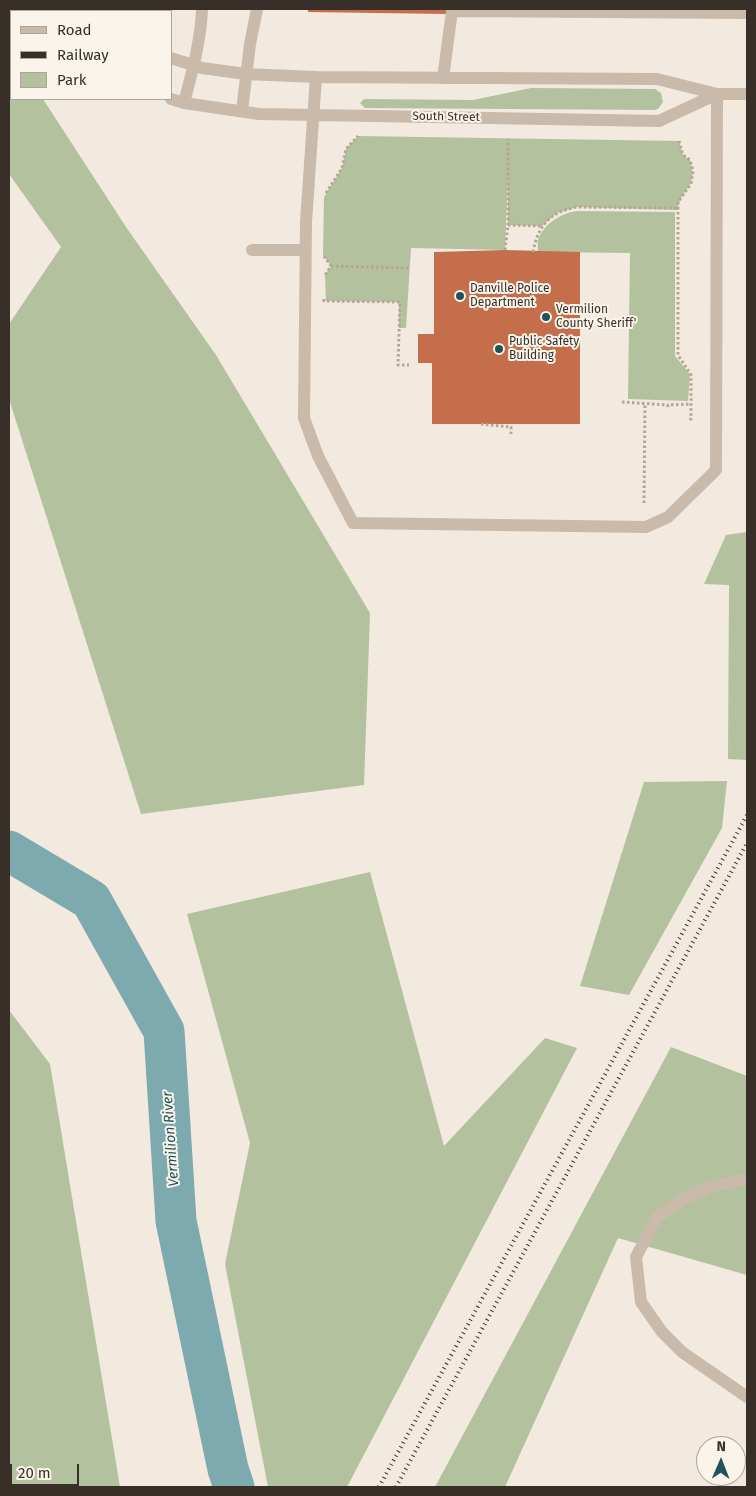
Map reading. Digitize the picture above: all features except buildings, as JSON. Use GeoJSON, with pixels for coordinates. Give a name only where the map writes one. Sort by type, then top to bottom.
{"type":"FeatureCollection","features":[{"type":"Feature","properties":{"kind":"street"},"geometry":{"type":"LineString","coordinates":[[184,103],[194,65],[202,21],[202,9]]}},
{"type":"Feature","properties":{"kind":"street"},"geometry":{"type":"LineString","coordinates":[[242,111],[250,44],[257,9]]}},
{"type":"Feature","properties":{"kind":"street"},"geometry":{"type":"LineString","coordinates":[[443,78],[452,11],[747,13]]}},
{"type":"Feature","properties":{"kind":"street","name":"South Street"},"geometry":{"type":"LineString","coordinates":[[172,58],[202,68],[246,74],[316,78],[657,79],[717,94],[747,94]]}},
{"type":"Feature","properties":{"kind":"street"},"geometry":{"type":"LineString","coordinates":[[316,78],[306,222],[304,418],[318,456],[353,523],[646,527],[668,517],[716,470],[717,94]]}},
{"type":"Feature","properties":{"kind":"street","name":"South Street"},"geometry":{"type":"LineString","coordinates":[[172,99],[184,103],[259,114],[659,121],[717,94]]}},
{"type":"Feature","properties":{"kind":"street"},"geometry":{"type":"LineString","coordinates":[[252,250],[306,250]]}},
{"type":"Feature","properties":{"kind":"street"},"geometry":{"type":"LineString","coordinates":[[747,1179],[709,1187],[682,1200],[657,1217],[636,1257],[641,1302],[662,1332],[682,1352],[747,1397]]}},
{"type":"Feature","properties":{"kind":"path"},"geometry":{"type":"LineString","coordinates":[[324,196],[342,168],[346,149],[358,136]]}},
{"type":"Feature","properties":{"kind":"path"},"geometry":{"type":"LineString","coordinates":[[506,250],[508,225],[508,139]]}},
{"type":"Feature","properties":{"kind":"path"},"geometry":{"type":"LineString","coordinates":[[680,141],[683,155],[690,160],[693,171],[691,184],[678,202],[678,355],[691,375],[691,419],[687,420]]}},
{"type":"Feature","properties":{"kind":"path"},"geometry":{"type":"LineString","coordinates":[[533,252],[535,240],[542,226],[558,213],[576,207],[678,208]]}},
{"type":"Feature","properties":{"kind":"path"},"geometry":{"type":"LineString","coordinates":[[508,225],[542,226]]}},
{"type":"Feature","properties":{"kind":"path"},"geometry":{"type":"LineString","coordinates":[[323,255],[331,266]]}},
{"type":"Feature","properties":{"kind":"path"},"geometry":{"type":"LineString","coordinates":[[331,266],[410,268]]}},
{"type":"Feature","properties":{"kind":"path"},"geometry":{"type":"LineString","coordinates":[[324,284],[324,274],[331,266]]}},
{"type":"Feature","properties":{"kind":"path"},"geometry":{"type":"LineString","coordinates":[[324,292],[324,301],[400,302],[398,365],[409,365]]}},
{"type":"Feature","properties":{"kind":"path"},"geometry":{"type":"LineString","coordinates":[[622,402],[668,406],[691,404]]}},
{"type":"Feature","properties":{"kind":"path"},"geometry":{"type":"LineString","coordinates":[[644,403],[644,503]]}},
{"type":"Feature","properties":{"kind":"path"},"geometry":{"type":"LineString","coordinates":[[482,424],[511,427],[511,434]]}},
{"type":"Feature","properties":{"kind":"green space"},"geometry":{"type":"Polygon","coordinates":[[[9,47],[10,100],[44,100],[126,227],[216,355],[370,613],[364,785],[141,814],[9,399],[9,324],[61,247],[9,174],[9,47]]]}},
{"type":"Feature","properties":{"kind":"green space"},"geometry":{"type":"Polygon","coordinates":[[[531,88],[655,89],[661,93],[663,102],[658,109],[654,110],[365,108],[360,103],[364,99],[473,100],[531,88]]]}},
{"type":"Feature","properties":{"kind":"green space"},"geometry":{"type":"Polygon","coordinates":[[[358,136],[679,141],[683,155],[690,160],[692,177],[679,203],[678,210],[577,207],[557,213],[542,226],[508,225],[508,174],[505,250],[411,248],[406,328],[399,328],[399,302],[326,301],[325,275],[331,266],[323,255],[324,197],[342,168],[346,149],[358,136]]]}},
{"type":"Feature","properties":{"kind":"green space"},"geometry":{"type":"Polygon","coordinates":[[[577,211],[675,212],[675,356],[690,374],[688,401],[628,399],[630,253],[538,252],[538,239],[546,227],[560,216],[577,211]]]}},
{"type":"Feature","properties":{"kind":"green space"},"geometry":{"type":"Polygon","coordinates":[[[747,532],[747,760],[728,759],[729,585],[704,584],[726,535],[747,532]]]}},
{"type":"Feature","properties":{"kind":"green space"},"geometry":{"type":"Polygon","coordinates":[[[727,781],[722,828],[629,995],[580,986],[644,782],[727,781]]]}},
{"type":"Feature","properties":{"kind":"green space"},"geometry":{"type":"Polygon","coordinates":[[[370,872],[444,1146],[545,1038],[577,1048],[347,1487],[268,1487],[225,1264],[250,1143],[187,914],[370,872]]]}},
{"type":"Feature","properties":{"kind":"green space"},"geometry":{"type":"Polygon","coordinates":[[[9,1010],[50,1064],[120,1487],[9,1487],[9,1010]]]}},
{"type":"Feature","properties":{"kind":"green space"},"geometry":{"type":"Polygon","coordinates":[[[671,1047],[747,1076],[747,1275],[618,1238],[505,1487],[435,1487],[671,1047]]]}},
{"type":"Feature","properties":{"kind":"waterway","name":"Vermilion River"},"geometry":{"type":"LineString","coordinates":[[9,851],[91,900],[164,1031],[176,1221],[228,1469],[234,1487]]}},
{"type":"Feature","properties":{"kind":"railway"},"geometry":{"type":"LineString","coordinates":[[379,1487],[747,815]]}},
{"type":"Feature","properties":{"kind":"railway"},"geometry":{"type":"LineString","coordinates":[[396,1487],[747,843]]}},
{"type":"Feature","properties":{"kind":"place","name":"Danville Police Department"},"geometry":{"type":"Point","coordinates":[460,296]}},
{"type":"Feature","properties":{"kind":"place","name":"Vermilion County Sheriff'"},"geometry":{"type":"Point","coordinates":[546,317]}},
{"type":"Feature","properties":{"kind":"place","name":"Public Safety Building"},"geometry":{"type":"Point","coordinates":[499,349]}}]}
